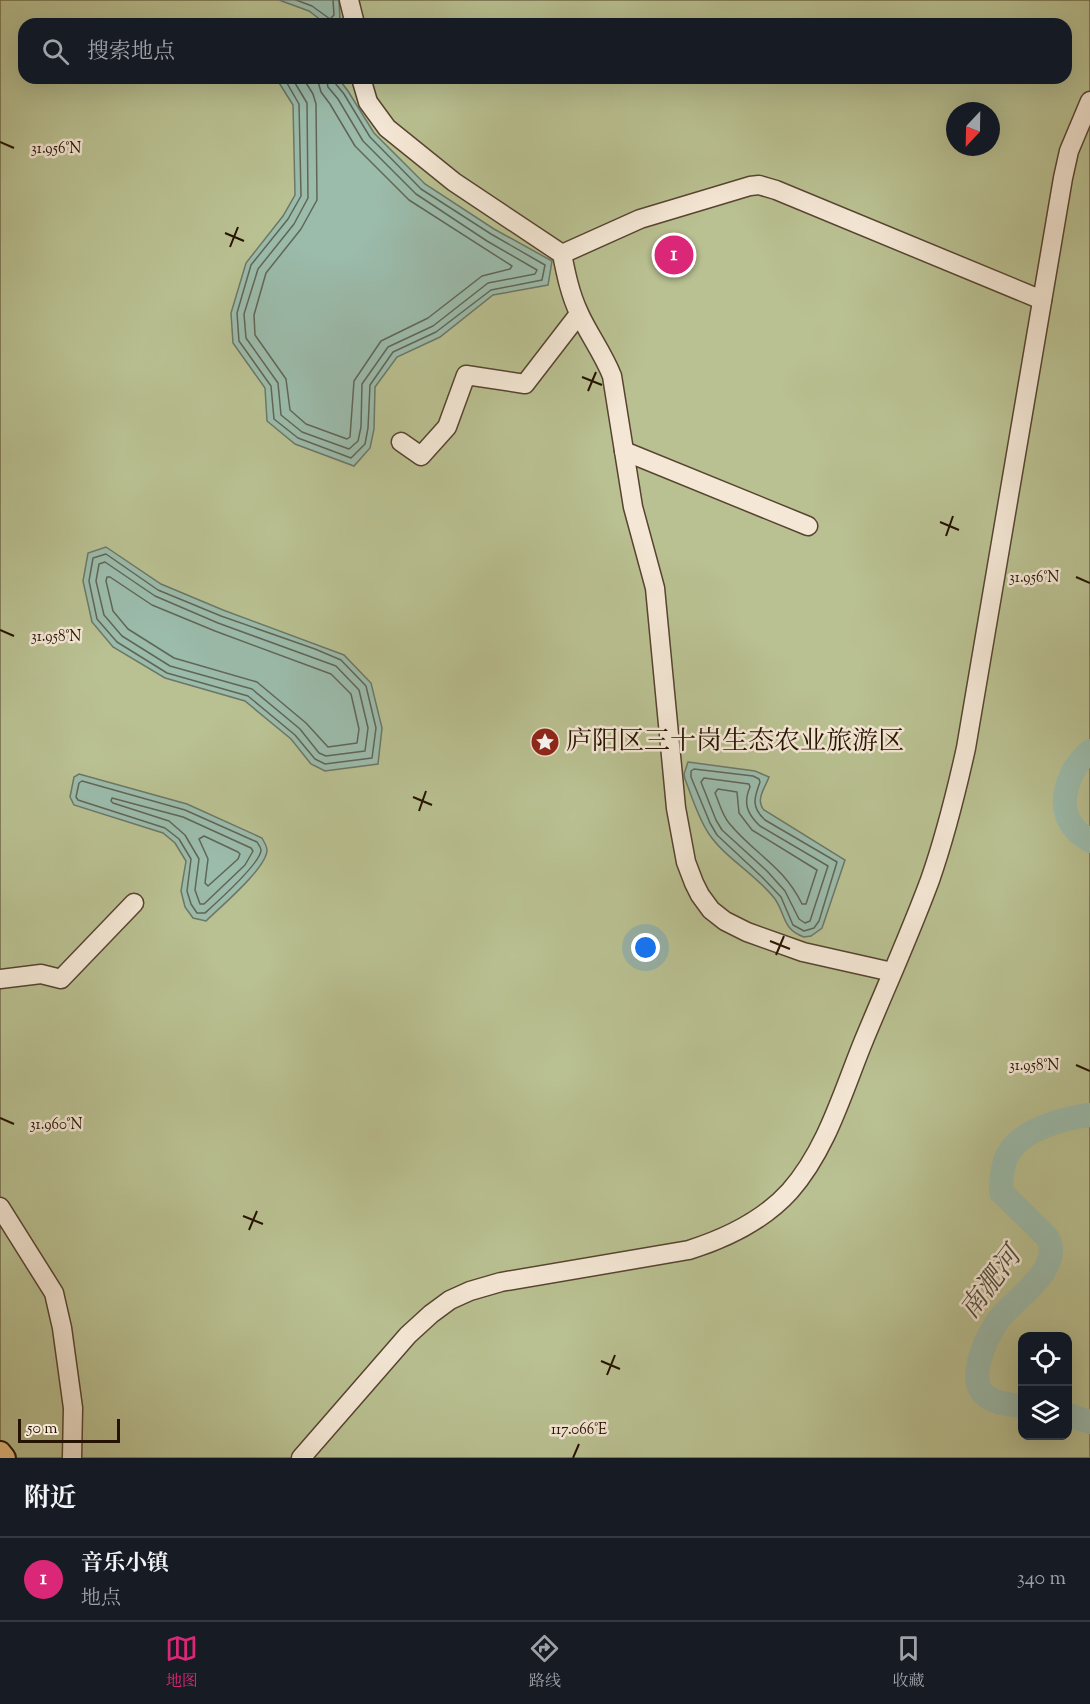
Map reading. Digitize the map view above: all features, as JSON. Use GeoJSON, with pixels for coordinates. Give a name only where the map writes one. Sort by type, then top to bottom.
{"type":"FeatureCollection","features":[{"type":"Feature","properties":{"kind":"main road"},"geometry":{"type":"LineString","coordinates":[[0,1453],[4,1458]]}},
{"type":"Feature","properties":{"kind":"street"},"geometry":{"type":"LineString","coordinates":[[349,0],[354,18]]}},
{"type":"Feature","properties":{"kind":"street"},"geometry":{"type":"LineString","coordinates":[[363,84],[368,102],[387,128],[454,182],[562,254],[568,285],[579,314],[604,356],[612,376],[633,507],[655,588],[676,808],[686,862],[700,895],[711,910],[747,933],[803,951],[892,972]]}},
{"type":"Feature","properties":{"kind":"street"},"geometry":{"type":"LineString","coordinates":[[301,1458],[408,1335],[450,1300],[470,1291],[501,1282],[689,1250],[734,1234],[771,1209],[789,1191],[814,1156],[929,880],[953,806],[966,748],[1063,178],[1069,151],[1090,101]]}},
{"type":"Feature","properties":{"kind":"street"},"geometry":{"type":"LineString","coordinates":[[562,254],[640,219],[759,185],[1042,300]]}},
{"type":"Feature","properties":{"kind":"street"},"geometry":{"type":"LineString","coordinates":[[401,442],[421,456],[447,427],[466,375],[525,384],[579,314]]}},
{"type":"Feature","properties":{"kind":"street"},"geometry":{"type":"LineString","coordinates":[[624,451],[808,526]]}},
{"type":"Feature","properties":{"kind":"street"},"geometry":{"type":"LineString","coordinates":[[0,979],[41,974],[61,979],[134,903]]}},
{"type":"Feature","properties":{"kind":"street"},"geometry":{"type":"LineString","coordinates":[[0,1207],[54,1293],[62,1328],[73,1408],[72,1458]]}},
{"type":"Feature","properties":{"kind":"green space","name":"庐阳区三十岗生态农业旅游区"},"geometry":{"type":"Polygon","coordinates":[[[0,0],[1090,0],[1090,1458],[4,1458],[0,1453],[0,0]]]}},
{"type":"Feature","properties":{"kind":"water"},"geometry":{"type":"Polygon","coordinates":[[[279,0],[339,0],[340,18],[318,18],[309,11],[279,0]]]}},
{"type":"Feature","properties":{"kind":"water"},"geometry":{"type":"Polygon","coordinates":[[[280,84],[343,84],[374,133],[425,184],[494,229],[552,261],[548,285],[493,295],[440,337],[397,357],[375,387],[374,429],[370,448],[354,466],[295,444],[267,421],[265,388],[233,343],[231,313],[246,263],[283,216],[295,195],[293,105],[280,84]]]}},
{"type":"Feature","properties":{"kind":"water"},"geometry":{"type":"Polygon","coordinates":[[[106,547],[161,584],[223,610],[344,655],[371,683],[382,728],[378,764],[325,771],[311,764],[291,739],[245,701],[165,678],[113,647],[92,622],[83,581],[88,553],[106,547]]]}},
{"type":"Feature","properties":{"kind":"water"},"geometry":{"type":"Polygon","coordinates":[[[688,762],[755,771],[769,777],[760,802],[764,810],[845,860],[822,928],[811,936],[804,937],[792,930],[768,890],[716,843],[702,821],[685,779],[684,774],[688,762]]]}},
{"type":"Feature","properties":{"kind":"water"},"geometry":{"type":"Polygon","coordinates":[[[79,774],[187,804],[262,838],[267,848],[265,858],[251,877],[206,921],[193,918],[185,907],[181,891],[186,861],[175,843],[163,833],[74,805],[70,797],[74,777],[79,774]]]}},
{"type":"Feature","properties":{"kind":"waterway","name":"南淝河"},"geometry":{"type":"LineString","coordinates":[[1090,751],[1082,758],[1070,777],[1065,799],[1069,820],[1077,831],[1090,841]]}},
{"type":"Feature","properties":{"kind":"waterway","name":"南淝河"},"geometry":{"type":"LineString","coordinates":[[1018,1405],[992,1400],[984,1394],[979,1387],[978,1367],[985,1344],[995,1325],[1044,1271],[1050,1260],[1051,1248],[1047,1237],[1001,1192],[1004,1165],[1007,1155],[1016,1143],[1035,1131],[1057,1122],[1090,1115]]}},
{"type":"Feature","properties":{"kind":"waterway"},"geometry":{"type":"LineString","coordinates":[[1072,1416],[1090,1422]]}},
{"type":"Feature","properties":{"kind":"place","name":"音乐小镇"},"geometry":{"type":"Point","coordinates":[674,255]}},
{"type":"Feature","properties":{"kind":"place","name":"庐阳区三十岗生态农业旅游区"},"geometry":{"type":"Point","coordinates":[545,742]}}]}
